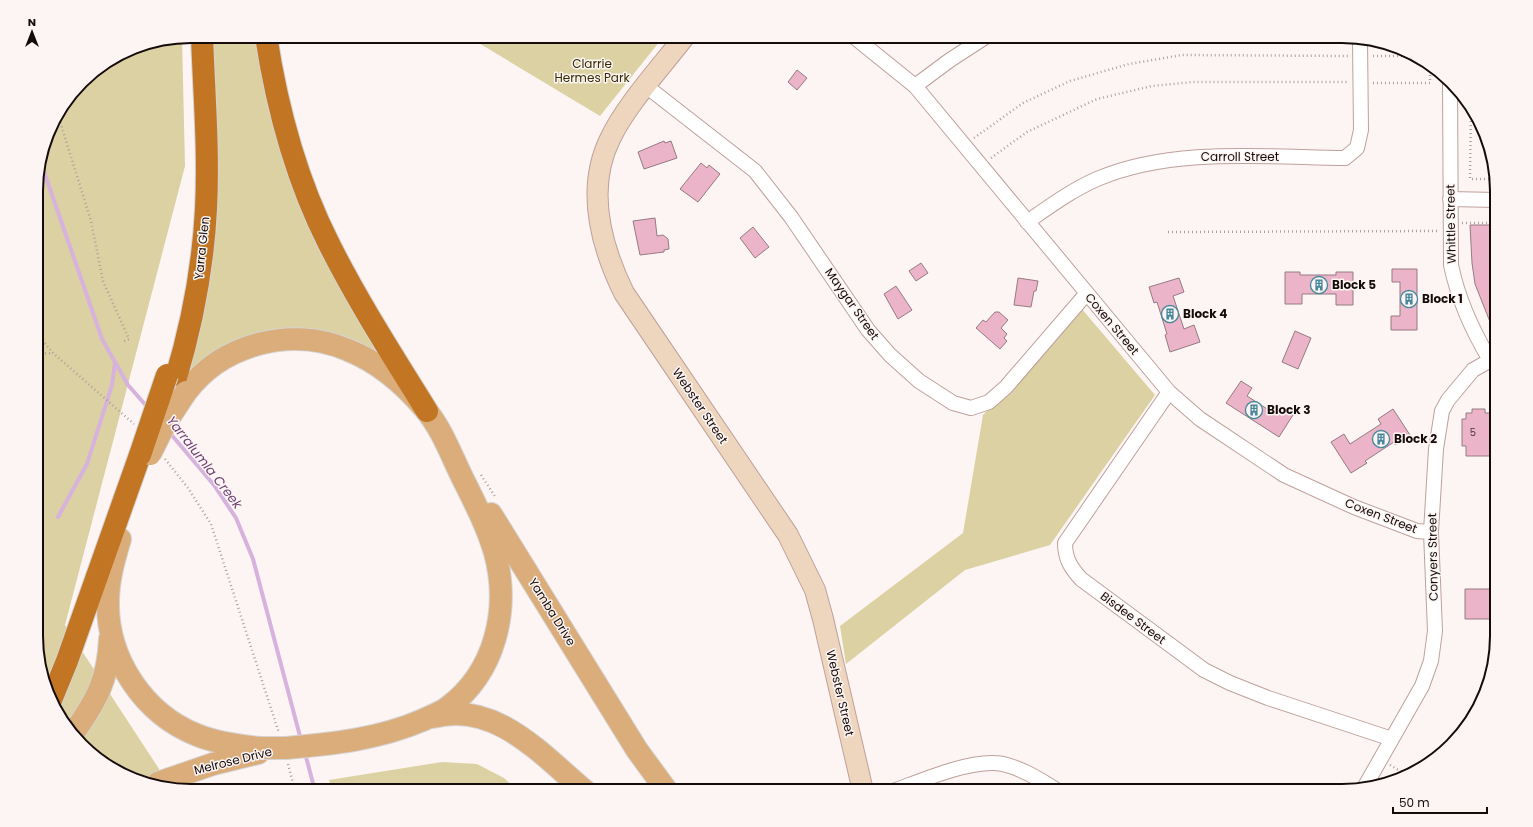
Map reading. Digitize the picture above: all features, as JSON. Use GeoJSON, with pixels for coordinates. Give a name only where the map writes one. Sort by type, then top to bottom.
{"type":"FeatureCollection","features":[{"type":"Feature","properties":{"kind":"highway"},"geometry":{"type":"LineString","coordinates":[[54,693],[150,457],[176,383],[182,331],[194,273],[204,175],[205,117],[202,43]]}},
{"type":"Feature","properties":{"kind":"highway"},"geometry":{"type":"LineString","coordinates":[[267,43],[283,121],[310,202],[328,243],[357,297],[427,412]]}},
{"type":"Feature","properties":{"kind":"main road"},"geometry":{"type":"LineString","coordinates":[[176,383],[205,372],[236,352],[261,343],[300,339],[334,345],[372,362],[394,378],[427,412],[439,431],[490,538],[500,582],[501,607],[496,636],[491,650],[478,675],[463,694],[449,707],[424,720]]}},
{"type":"Feature","properties":{"kind":"main road","name":"Yamba Drive"},"geometry":{"type":"LineString","coordinates":[[439,431],[637,750],[662,784]]}},
{"type":"Feature","properties":{"kind":"main road"},"geometry":{"type":"LineString","coordinates":[[76,729],[91,708],[100,690],[110,656],[111,632],[108,600],[112,568],[150,457]]}},
{"type":"Feature","properties":{"kind":"main road"},"geometry":{"type":"LineString","coordinates":[[111,632],[117,652],[127,674],[141,694],[162,714],[185,730],[198,736],[261,750],[338,743],[383,734],[441,715],[459,714],[477,716],[497,722],[520,736],[577,784]]}},
{"type":"Feature","properties":{"kind":"main road","name":"Melrose Drive"},"geometry":{"type":"LineString","coordinates":[[163,781],[213,764],[261,750]]}},
{"type":"Feature","properties":{"kind":"street","name":"Webster Street"},"geometry":{"type":"LineString","coordinates":[[680,43],[646,86],[610,139],[602,163],[598,188],[598,213],[602,240],[611,267],[624,293],[788,535],[803,563],[815,590],[823,619],[861,784]]}},
{"type":"Feature","properties":{"kind":"street","name":"Coxen Street"},"geometry":{"type":"LineString","coordinates":[[862,43],[915,86],[1169,392],[1200,419],[1284,475],[1354,507],[1417,531],[1431,532]]}},
{"type":"Feature","properties":{"kind":"street"},"geometry":{"type":"LineString","coordinates":[[915,86],[976,43]]}},
{"type":"Feature","properties":{"kind":"street","name":"Carroll Street"},"geometry":{"type":"LineString","coordinates":[[1027,222],[1064,196],[1098,179],[1127,169],[1165,160],[1200,156],[1345,158],[1357,148],[1360,139],[1360,44]]}},
{"type":"Feature","properties":{"kind":"street","name":"Maygar Street"},"geometry":{"type":"LineString","coordinates":[[646,86],[755,171],[791,217],[868,330],[890,355],[919,381],[953,403],[971,408],[988,402],[1000,392],[1087,293]]}},
{"type":"Feature","properties":{"kind":"street","name":"Whittle Street"},"geometry":{"type":"LineString","coordinates":[[1450,90],[1451,265],[1456,287],[1467,317],[1490,353]]}},
{"type":"Feature","properties":{"kind":"street"},"geometry":{"type":"LineString","coordinates":[[1450,199],[1490,200]]}},
{"type":"Feature","properties":{"kind":"street","name":"Conyers Street"},"geometry":{"type":"LineString","coordinates":[[1368,782],[1422,686],[1431,662],[1435,631],[1431,532],[1436,449],[1442,411],[1448,400],[1473,370],[1490,360]]}},
{"type":"Feature","properties":{"kind":"street","name":"Bisdee Street"},"geometry":{"type":"LineString","coordinates":[[1169,392],[1065,543],[1065,554],[1071,568],[1081,579],[1204,670],[1230,684],[1392,739]]}},
{"type":"Feature","properties":{"kind":"street"},"geometry":{"type":"LineString","coordinates":[[914,784],[969,766],[994,763],[1021,770],[1046,784]]}},
{"type":"Feature","properties":{"kind":"path"},"geometry":{"type":"LineString","coordinates":[[963,145],[1023,103],[1070,82],[1129,64],[1182,55],[1403,56]]}},
{"type":"Feature","properties":{"kind":"path"},"geometry":{"type":"LineString","coordinates":[[981,166],[1027,132],[1097,99],[1152,86],[1193,82],[1430,83],[1430,72]]}},
{"type":"Feature","properties":{"kind":"path"},"geometry":{"type":"LineString","coordinates":[[1471,118],[1470,179],[1490,179]]}},
{"type":"Feature","properties":{"kind":"path"},"geometry":{"type":"LineString","coordinates":[[60,122],[91,221],[103,281],[129,339],[122,342]]}},
{"type":"Feature","properties":{"kind":"path"},"geometry":{"type":"LineString","coordinates":[[1168,232],[1451,227],[1490,224]]}},
{"type":"Feature","properties":{"kind":"path"},"geometry":{"type":"LineString","coordinates":[[43,341],[53,353],[138,428]]}},
{"type":"Feature","properties":{"kind":"path"},"geometry":{"type":"LineString","coordinates":[[43,354],[53,353]]}},
{"type":"Feature","properties":{"kind":"path"},"geometry":{"type":"LineString","coordinates":[[150,457],[188,488],[210,524],[284,748],[293,784]]}},
{"type":"Feature","properties":{"kind":"green space"},"geometry":{"type":"Polygon","coordinates":[[[182,43],[185,166],[65,625],[161,772],[151,778],[134,773],[109,759],[86,741],[68,718],[54,693],[44,655],[43,182],[48,153],[54,134],[68,109],[86,86],[109,68],[134,54],[153,48],[182,43]]]}},
{"type":"Feature","properties":{"kind":"green space"},"geometry":{"type":"Polygon","coordinates":[[[208,43],[258,43],[261,57],[392,370],[310,337],[186,377],[208,43]]]}},
{"type":"Feature","properties":{"kind":"green space","name":"Clarrie Hermes Park"},"geometry":{"type":"Polygon","coordinates":[[[479,43],[658,43],[600,116],[479,43]]]}},
{"type":"Feature","properties":{"kind":"green space"},"geometry":{"type":"Polygon","coordinates":[[[1081,308],[1155,395],[1050,545],[965,570],[846,664],[840,626],[963,533],[983,415],[1081,308]]]}},
{"type":"Feature","properties":{"kind":"green space"},"geometry":{"type":"Polygon","coordinates":[[[442,762],[477,764],[504,778],[510,784],[330,784],[329,780],[442,762]]]}},
{"type":"Feature","properties":{"kind":"building"},"geometry":{"type":"Polygon","coordinates":[[[797,70],[807,78],[797,90],[788,82],[797,70]]]}},
{"type":"Feature","properties":{"kind":"building"},"geometry":{"type":"Polygon","coordinates":[[[664,141],[665,143],[671,141],[677,158],[644,169],[638,152],[664,141]]]}},
{"type":"Feature","properties":{"kind":"building"},"geometry":{"type":"Polygon","coordinates":[[[701,163],[707,168],[709,165],[720,174],[698,202],[680,189],[701,163]]]}},
{"type":"Feature","properties":{"kind":"building"},"geometry":{"type":"Polygon","coordinates":[[[655,218],[657,236],[663,235],[668,239],[669,249],[664,250],[664,252],[640,255],[633,221],[655,218]]]}},
{"type":"Feature","properties":{"kind":"building"},"geometry":{"type":"Polygon","coordinates":[[[1470,225],[1490,225],[1490,322],[1475,284],[1472,263],[1470,225]]]}},
{"type":"Feature","properties":{"kind":"building"},"geometry":{"type":"Polygon","coordinates":[[[753,227],[769,247],[755,258],[740,238],[753,227]]]}},
{"type":"Feature","properties":{"kind":"building"},"geometry":{"type":"Polygon","coordinates":[[[921,263],[928,273],[916,281],[909,271],[921,263]]]}},
{"type":"Feature","properties":{"kind":"building","name":"Block 1"},"geometry":{"type":"Polygon","coordinates":[[[1392,269],[1417,269],[1417,330],[1391,330],[1391,316],[1400,316],[1400,282],[1392,282],[1392,269]]]}},
{"type":"Feature","properties":{"kind":"building","name":"Block 5"},"geometry":{"type":"Polygon","coordinates":[[[1285,272],[1300,272],[1300,275],[1336,275],[1336,272],[1353,272],[1353,305],[1336,305],[1336,294],[1302,294],[1302,304],[1285,304],[1285,272]]]}},
{"type":"Feature","properties":{"kind":"building"},"geometry":{"type":"Polygon","coordinates":[[[1018,278],[1038,281],[1036,291],[1034,291],[1031,307],[1014,305],[1018,278]]]}},
{"type":"Feature","properties":{"kind":"building","name":"Block 4"},"geometry":{"type":"Polygon","coordinates":[[[1179,278],[1184,292],[1173,296],[1184,329],[1194,325],[1200,342],[1170,352],[1165,335],[1167,334],[1157,302],[1154,303],[1149,287],[1179,278]]]}},
{"type":"Feature","properties":{"kind":"building"},"geometry":{"type":"Polygon","coordinates":[[[896,286],[912,310],[898,319],[884,294],[896,286]]]}},
{"type":"Feature","properties":{"kind":"building"},"geometry":{"type":"Polygon","coordinates":[[[995,312],[999,312],[1008,320],[1001,328],[1007,334],[1004,338],[1007,341],[1000,349],[976,328],[983,320],[986,322],[995,312]]]}},
{"type":"Feature","properties":{"kind":"building"},"geometry":{"type":"Polygon","coordinates":[[[1295,331],[1311,338],[1298,369],[1282,362],[1295,331]]]}},
{"type":"Feature","properties":{"kind":"building","name":"Block 3"},"geometry":{"type":"Polygon","coordinates":[[[1241,381],[1252,388],[1247,396],[1275,414],[1280,406],[1293,415],[1279,437],[1226,403],[1241,381]]]}},
{"type":"Feature","properties":{"kind":"building","name":"Block 2"},"geometry":{"type":"Polygon","coordinates":[[[1393,409],[1410,435],[1395,445],[1394,442],[1365,461],[1367,463],[1351,473],[1331,442],[1344,434],[1350,444],[1381,424],[1378,419],[1393,409]]]}},
{"type":"Feature","properties":{"kind":"building"},"geometry":{"type":"Polygon","coordinates":[[[1472,409],[1485,409],[1485,413],[1490,413],[1490,456],[1466,456],[1466,446],[1462,446],[1462,419],[1466,419],[1466,413],[1472,413],[1472,409]]]}},
{"type":"Feature","properties":{"kind":"building"},"geometry":{"type":"Polygon","coordinates":[[[1465,589],[1490,589],[1490,619],[1465,619],[1465,589]]]}},
{"type":"Feature","properties":{"kind":"waterway","name":"Yarralumla Creek"},"geometry":{"type":"LineString","coordinates":[[44,172],[102,339],[128,385],[149,409]]}},
{"type":"Feature","properties":{"kind":"waterway"},"geometry":{"type":"LineString","coordinates":[[58,517],[87,464],[112,385],[115,363]]}},
{"type":"Feature","properties":{"kind":"waterway","name":"Yarralumla Creek"},"geometry":{"type":"LineString","coordinates":[[169,432],[214,485],[236,518],[253,559],[301,740]]}},
{"type":"Feature","properties":{"kind":"waterway","name":"Yarralumla Creek"},"geometry":{"type":"LineString","coordinates":[[305,753],[313,784]]}},
{"type":"Feature","properties":{"kind":"place","name":"Block 5"},"geometry":{"type":"Point","coordinates":[1319,285]}},
{"type":"Feature","properties":{"kind":"place","name":"Block 1"},"geometry":{"type":"Point","coordinates":[1409,299]}},
{"type":"Feature","properties":{"kind":"place","name":"Block 4"},"geometry":{"type":"Point","coordinates":[1170,314]}},
{"type":"Feature","properties":{"kind":"place","name":"Block 3"},"geometry":{"type":"Point","coordinates":[1254,410]}},
{"type":"Feature","properties":{"kind":"place","name":"Block 2"},"geometry":{"type":"Point","coordinates":[1381,439]}}]}
